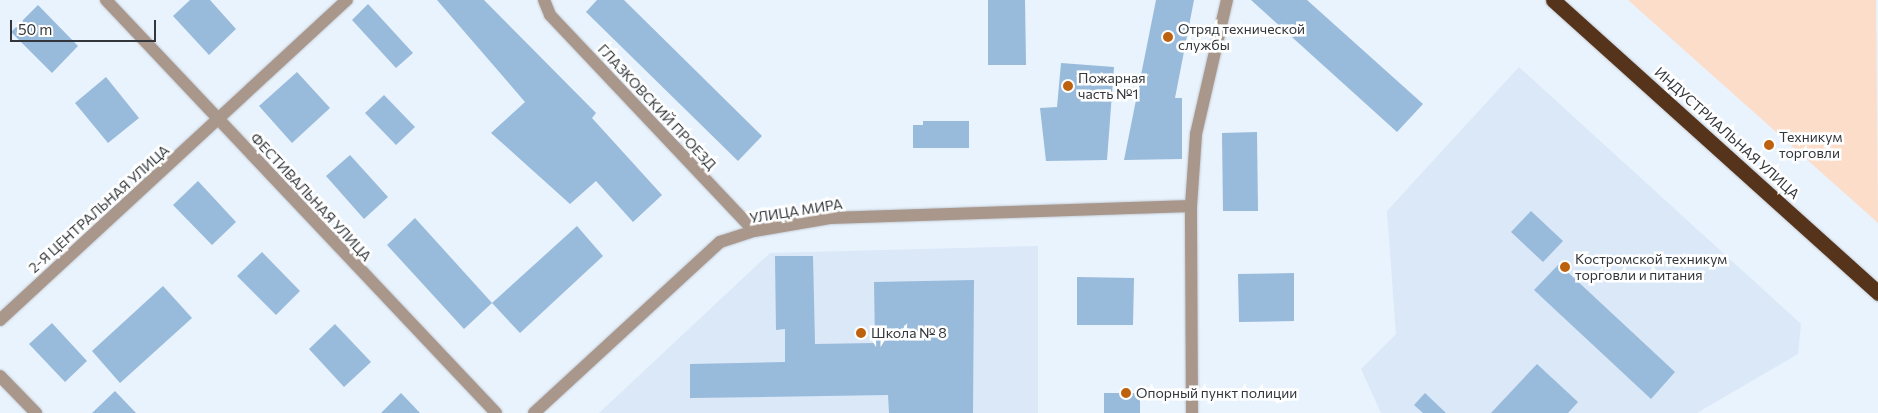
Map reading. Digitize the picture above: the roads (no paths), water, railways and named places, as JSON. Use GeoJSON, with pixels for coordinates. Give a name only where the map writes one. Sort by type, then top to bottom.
{"type":"FeatureCollection","features":[{"type":"Feature","properties":{"kind":"highway","name":"ИНДУСТРИАЛЬНАЯ УЛИЦА"},"geometry":{"type":"LineString","coordinates":[[1553,0],[1878,293]]}},
{"type":"Feature","properties":{"kind":"street","name":"ФЕСТИВАЛЬНАЯ УЛИЦА"},"geometry":{"type":"LineString","coordinates":[[106,0],[496,413]]}},
{"type":"Feature","properties":{"kind":"street","name":"2-Я ЦЕНТРАЛЬНАЯ УЛИЦА"},"geometry":{"type":"LineString","coordinates":[[0,320],[347,0]]}},
{"type":"Feature","properties":{"kind":"street","name":"ГЛАЗКОВСКИЙ ПРОЕЗД"},"geometry":{"type":"LineString","coordinates":[[544,0],[550,15],[754,231]]}},
{"type":"Feature","properties":{"kind":"street"},"geometry":{"type":"LineString","coordinates":[[1192,413],[1191,206],[1196,134],[1226,0]]}},
{"type":"Feature","properties":{"kind":"street","name":"УЛИЦА МИРА"},"geometry":{"type":"LineString","coordinates":[[534,413],[720,242],[754,231],[830,218],[1191,206]]}},
{"type":"Feature","properties":{"kind":"street"},"geometry":{"type":"LineString","coordinates":[[0,376],[36,413]]}},
{"type":"Feature","properties":{"kind":"place","name":"Отряд технической службы"},"geometry":{"type":"Point","coordinates":[1168,37]}},
{"type":"Feature","properties":{"kind":"place","name":"Пожарная часть №1"},"geometry":{"type":"Point","coordinates":[1068,86]}},
{"type":"Feature","properties":{"kind":"place","name":"Техникум торговли"},"geometry":{"type":"Point","coordinates":[1769,145]}},
{"type":"Feature","properties":{"kind":"place","name":"Костромской техникум торговли и питания"},"geometry":{"type":"Point","coordinates":[1565,267]}},
{"type":"Feature","properties":{"kind":"place","name":"Школа № 8"},"geometry":{"type":"Point","coordinates":[861,333]}},
{"type":"Feature","properties":{"kind":"place","name":"Опорный пункт полиции"},"geometry":{"type":"Point","coordinates":[1126,393]}}]}
